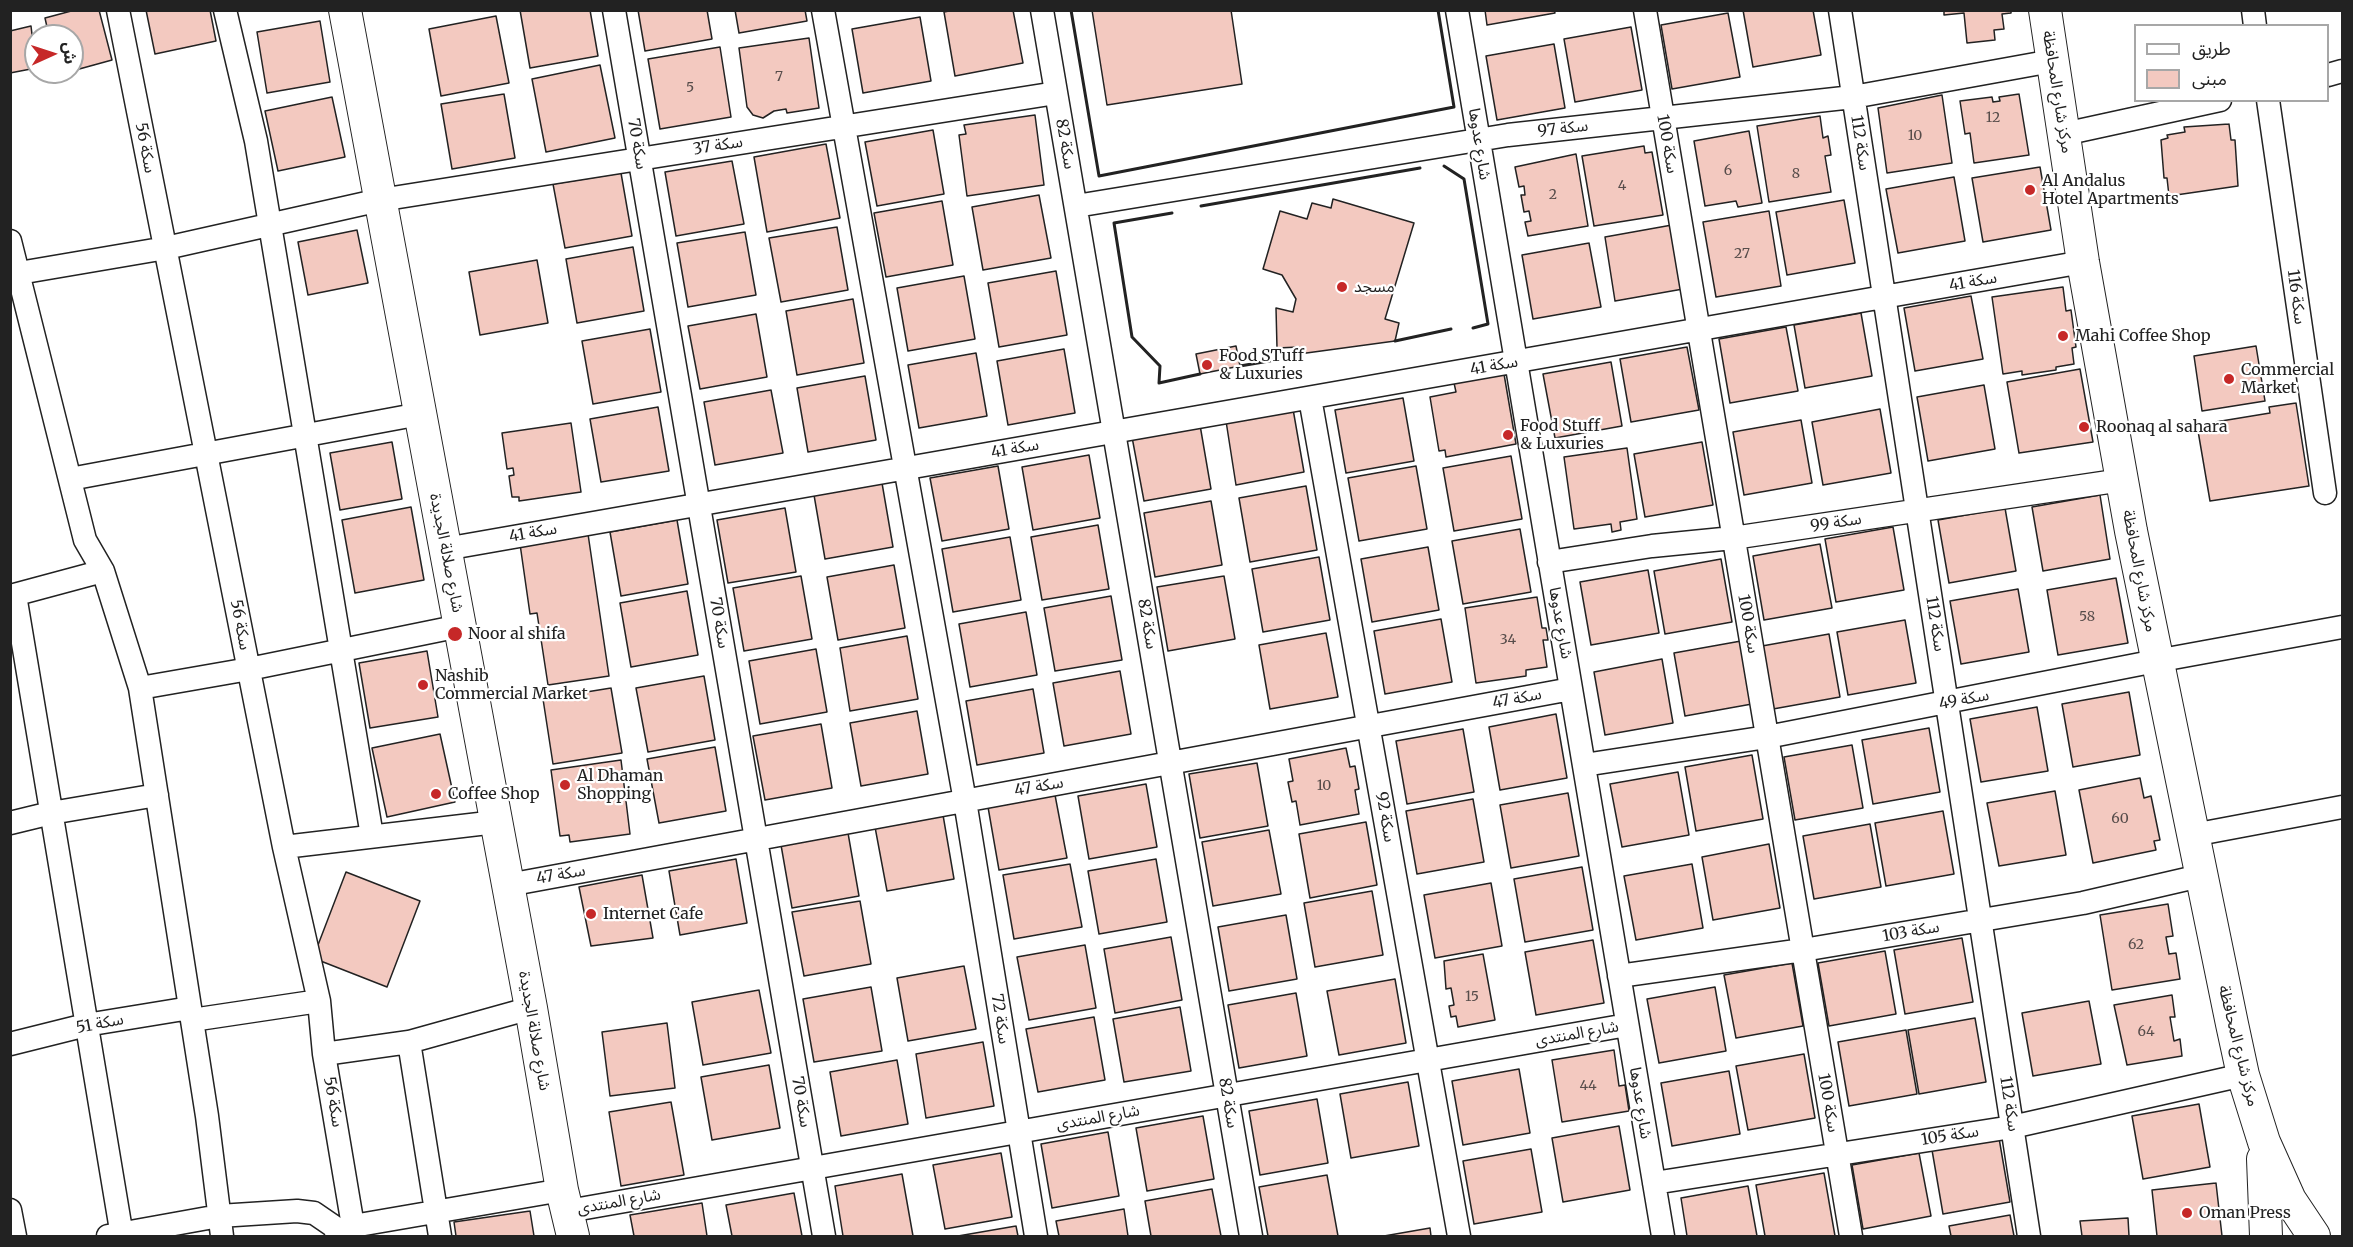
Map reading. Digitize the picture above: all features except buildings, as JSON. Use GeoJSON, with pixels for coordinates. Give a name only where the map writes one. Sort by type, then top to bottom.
{"type":"FeatureCollection","features":[{"type":"Feature","properties":{"kind":"street","name":"سكة 56"},"geometry":{"type":"LineString","coordinates":[[118,10],[284,847],[319,1000],[345,1233]]}},
{"type":"Feature","properties":{"kind":"street"},"geometry":{"type":"LineString","coordinates":[[225,10],[256,141],[372,837]]}},
{"type":"Feature","properties":{"kind":"street","name":"شارع صلالة الجديدة"},"geometry":{"type":"LineString","coordinates":[[345,10],[568,1213]]}},
{"type":"Feature","properties":{"kind":"street","name":"سكة 70"},"geometry":{"type":"LineString","coordinates":[[614,10],[824,1236]]}},
{"type":"Feature","properties":{"kind":"street"},"geometry":{"type":"LineString","coordinates":[[823,10],[964,801]]}},
{"type":"Feature","properties":{"kind":"street","name":"سكة 82"},"geometry":{"type":"LineString","coordinates":[[1042,10],[1251,1236]]}},
{"type":"Feature","properties":{"kind":"street","name":"شارع عدوها"},"geometry":{"type":"LineString","coordinates":[[1456,10],[1663,1236]]}},
{"type":"Feature","properties":{"kind":"street","name":"سكة 100"},"geometry":{"type":"LineString","coordinates":[[1645,10],[1851,1236]]}},
{"type":"Feature","properties":{"kind":"street","name":"سكة 112"},"geometry":{"type":"LineString","coordinates":[[1840,10],[2030,1236]]}},
{"type":"Feature","properties":{"kind":"street","name":"مركز شارع المحافظة"},"geometry":{"type":"LineString","coordinates":[[2045,10],[2083,262],[2122,480],[2156,661],[2243,1075],[2258,1126],[2290,1200],[2302,1222],[2314,1236]]}},
{"type":"Feature","properties":{"kind":"street","name":"سكة 97"},"geometry":{"type":"LineString","coordinates":[[1076,206],[1479,142],[1508,135],[1853,97],[2052,61]]}},
{"type":"Feature","properties":{"kind":"street","name":"سكة 37"},"geometry":{"type":"LineString","coordinates":[[19,273],[166,248],[380,200],[1056,93]]}},
{"type":"Feature","properties":{"kind":"street"},"geometry":{"type":"LineString","coordinates":[[2064,134],[2211,102]]}},
{"type":"Feature","properties":{"kind":"street","name":"سكة 116"},"geometry":{"type":"LineString","coordinates":[[2268,102],[2325,493]]}},
{"type":"Feature","properties":{"kind":"street"},"geometry":{"type":"LineString","coordinates":[[10,241],[85,540],[103,571],[140,688],[191,1014],[220,1226]]}},
{"type":"Feature","properties":{"kind":"street","name":"سكة 41"},"geometry":{"type":"LineString","coordinates":[[445,549],[1699,332],[2083,262]]}},
{"type":"Feature","properties":{"kind":"street","name":"سكة 92"},"geometry":{"type":"LineString","coordinates":[[1310,398],[1459,1236]]}},
{"type":"Feature","properties":{"kind":"street"},"geometry":{"type":"LineString","coordinates":[[70,479],[420,414]]}},
{"type":"Feature","properties":{"kind":"street","name":"سكة 99"},"geometry":{"type":"LineString","coordinates":[[1549,562],[1652,546],[1733,538],[2122,480]]}},
{"type":"Feature","properties":{"kind":"street"},"geometry":{"type":"LineString","coordinates":[[103,571],[13,596],[87,1025],[117,1235],[220,1226],[314,1213],[345,1233]]}},
{"type":"Feature","properties":{"kind":"street"},"geometry":{"type":"LineString","coordinates":[[140,688],[249,669],[460,626]]}},
{"type":"Feature","properties":{"kind":"street","name":"سكة 49"},"geometry":{"type":"LineString","coordinates":[[1584,765],[1767,737],[2343,627]]}},
{"type":"Feature","properties":{"kind":"street","name":"سكة 47"},"geometry":{"type":"LineString","coordinates":[[508,885],[1571,689]]}},
{"type":"Feature","properties":{"kind":"street"},"geometry":{"type":"LineString","coordinates":[[10,824],[51,813],[157,795]]}},
{"type":"Feature","properties":{"kind":"street","name":"سكة 72"},"geometry":{"type":"LineString","coordinates":[[964,801],[1036,1236]]}},
{"type":"Feature","properties":{"kind":"street"},"geometry":{"type":"LineString","coordinates":[[2193,835],[2343,807]]}},
{"type":"Feature","properties":{"kind":"street"},"geometry":{"type":"LineString","coordinates":[[284,847],[496,822]]}},
{"type":"Feature","properties":{"kind":"street","name":"سكة 103"},"geometry":{"type":"LineString","coordinates":[[1619,976],[1803,950],[2083,903],[2200,876]]}},
{"type":"Feature","properties":{"kind":"street","name":"سكة 51"},"geometry":{"type":"LineString","coordinates":[[10,1044],[87,1025],[319,1000]]}},
{"type":"Feature","properties":{"kind":"street"},"geometry":{"type":"LineString","coordinates":[[324,1054],[409,1042],[531,1008]]}},
{"type":"Feature","properties":{"kind":"street","name":"شارع المنتدى"},"geometry":{"type":"LineString","coordinates":[[345,1233],[436,1211],[568,1213],[1627,1025]]}},
{"type":"Feature","properties":{"kind":"street"},"geometry":{"type":"LineString","coordinates":[[409,1042],[440,1236]]}},
{"type":"Feature","properties":{"kind":"street","name":"سكة 105"},"geometry":{"type":"LineString","coordinates":[[1654,1183],[2012,1127],[2243,1075]]}},
{"type":"Feature","properties":{"kind":"street","name":"مركز شارع المحافظة"},"geometry":{"type":"LineString","coordinates":[[2258,1126],[2266,1191],[2266,1236]]}},
{"type":"Feature","properties":{"kind":"street"},"geometry":{"type":"LineString","coordinates":[[10,1210],[15,1236]]}},
{"type":"Feature","properties":{"kind":"wall"},"geometry":{"type":"LineString","coordinates":[[1071,10],[1099,176],[1454,107],[1438,10]]}},
{"type":"Feature","properties":{"kind":"wall"},"geometry":{"type":"LineString","coordinates":[[1444,166],[1464,179],[1488,324],[1473,328]]}},
{"type":"Feature","properties":{"kind":"wall"},"geometry":{"type":"LineString","coordinates":[[1201,206],[1420,168]]}},
{"type":"Feature","properties":{"kind":"wall"},"geometry":{"type":"LineString","coordinates":[[1172,213],[1114,223],[1132,337],[1160,366],[1159,383],[1200,374]]}},
{"type":"Feature","properties":{"kind":"wall"},"geometry":{"type":"LineString","coordinates":[[1395,341],[1451,329]]}},
{"type":"Feature","properties":{"kind":"wall"},"geometry":{"type":"LineString","coordinates":[[1240,366],[1275,360]]}},
{"type":"Feature","properties":{"kind":"place","name":"Al Andalus Hotel Apartments"},"geometry":{"type":"Point","coordinates":[2030,190]}},
{"type":"Feature","properties":{"kind":"place","name":"مسجد"},"geometry":{"type":"Point","coordinates":[1342,287]}},
{"type":"Feature","properties":{"kind":"place","name":"Mahi Coffee Shop"},"geometry":{"type":"Point","coordinates":[2063,336]}},
{"type":"Feature","properties":{"kind":"place","name":"Food STuff & Luxuries"},"geometry":{"type":"Point","coordinates":[1207,365]}},
{"type":"Feature","properties":{"kind":"place","name":"Commercial Market"},"geometry":{"type":"Point","coordinates":[2229,379]}},
{"type":"Feature","properties":{"kind":"place","name":"Roonaq al sahara"},"geometry":{"type":"Point","coordinates":[2084,427]}},
{"type":"Feature","properties":{"kind":"place","name":"Food Stuff & Luxuries"},"geometry":{"type":"Point","coordinates":[1508,435]}},
{"type":"Feature","properties":{"kind":"place","name":"Noor al shifa"},"geometry":{"type":"Point","coordinates":[455,634]}},
{"type":"Feature","properties":{"kind":"place","name":"Nashib Commercial Market"},"geometry":{"type":"Point","coordinates":[423,685]}},
{"type":"Feature","properties":{"kind":"place","name":"Al Dhaman Shopping"},"geometry":{"type":"Point","coordinates":[565,785]}},
{"type":"Feature","properties":{"kind":"place","name":"Coffee Shop"},"geometry":{"type":"Point","coordinates":[436,794]}},
{"type":"Feature","properties":{"kind":"place","name":"Internet Cafe"},"geometry":{"type":"Point","coordinates":[591,914]}},
{"type":"Feature","properties":{"kind":"place","name":"Oman Press"},"geometry":{"type":"Point","coordinates":[2187,1213]}}]}
